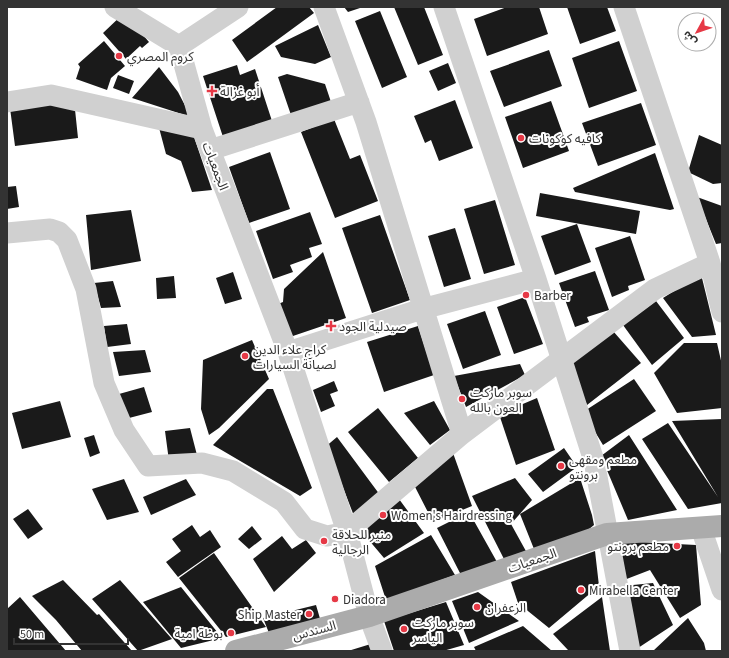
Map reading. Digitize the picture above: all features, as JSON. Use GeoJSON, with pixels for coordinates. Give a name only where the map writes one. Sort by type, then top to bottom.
{"type":"FeatureCollection","features":[{"type":"Feature","properties":{"kind":"main road","name":"الجمعيات"},"geometry":{"type":"LineString","coordinates":[[369,616],[607,534],[712,527]]}},
{"type":"Feature","properties":{"kind":"main road","name":"السندس"},"geometry":{"type":"LineString","coordinates":[[236,651],[369,616]]}},
{"type":"Feature","properties":{"kind":"street"},"geometry":{"type":"LineString","coordinates":[[115,7],[179,46],[238,7]]}},
{"type":"Feature","properties":{"kind":"street"},"geometry":{"type":"LineString","coordinates":[[324,7],[359,102],[462,434]]}},
{"type":"Feature","properties":{"kind":"street"},"geometry":{"type":"LineString","coordinates":[[444,7],[536,279],[594,461],[630,651]]}},
{"type":"Feature","properties":{"kind":"street"},"geometry":{"type":"LineString","coordinates":[[624,7],[710,263],[722,312]]}},
{"type":"Feature","properties":{"kind":"street","name":"الجمعيات"},"geometry":{"type":"LineString","coordinates":[[179,46],[202,129],[288,352],[347,532],[369,616]]}},
{"type":"Feature","properties":{"kind":"street"},"geometry":{"type":"LineString","coordinates":[[7,102],[51,95],[202,129]]}},
{"type":"Feature","properties":{"kind":"street"},"geometry":{"type":"LineString","coordinates":[[210,150],[359,102]]}},
{"type":"Feature","properties":{"kind":"street"},"geometry":{"type":"LineString","coordinates":[[7,233],[50,229],[59,232],[67,240],[86,289],[104,383],[124,430],[148,466],[202,463],[233,471],[284,502],[305,529],[327,536],[347,532],[462,434],[655,289],[710,263]]}},
{"type":"Feature","properties":{"kind":"street"},"geometry":{"type":"LineString","coordinates":[[288,352],[422,309],[536,279]]}},
{"type":"Feature","properties":{"kind":"street"},"geometry":{"type":"LineString","coordinates":[[712,527],[722,590]]}},
{"type":"Feature","properties":{"kind":"street"},"geometry":{"type":"LineString","coordinates":[[369,616],[382,651]]}},
{"type":"Feature","properties":{"kind":"building"},"geometry":{"type":"Polygon","coordinates":[[[277,7],[309,7],[314,13],[247,62],[232,40],[277,7]]]}},
{"type":"Feature","properties":{"kind":"building"},"geometry":{"type":"Polygon","coordinates":[[[344,7],[363,7],[348,12],[344,7]]]}},
{"type":"Feature","properties":{"kind":"building"},"geometry":{"type":"Polygon","coordinates":[[[394,7],[424,7],[443,55],[418,65],[394,7]]]}},
{"type":"Feature","properties":{"kind":"building"},"geometry":{"type":"Polygon","coordinates":[[[507,7],[539,7],[548,34],[487,56],[474,19],[507,7]]]}},
{"type":"Feature","properties":{"kind":"building"},"geometry":{"type":"Polygon","coordinates":[[[567,7],[607,7],[616,31],[580,44],[567,7]]]}},
{"type":"Feature","properties":{"kind":"building"},"geometry":{"type":"Polygon","coordinates":[[[380,11],[407,77],[382,88],[355,21],[380,11]]]}},
{"type":"Feature","properties":{"kind":"building"},"geometry":{"type":"Polygon","coordinates":[[[124,13],[149,42],[142,48],[140,46],[126,59],[103,33],[124,13]]]}},
{"type":"Feature","properties":{"kind":"building"},"geometry":{"type":"Polygon","coordinates":[[[318,25],[331,57],[315,64],[281,57],[275,46],[318,25]]]}},
{"type":"Feature","properties":{"kind":"building"},"geometry":{"type":"Polygon","coordinates":[[[104,41],[125,66],[111,78],[107,90],[76,79],[80,67],[78,64],[104,41]]]}},
{"type":"Feature","properties":{"kind":"building"},"geometry":{"type":"Polygon","coordinates":[[[619,41],[637,91],[589,108],[572,58],[619,41]]]}},
{"type":"Feature","properties":{"kind":"building"},"geometry":{"type":"Polygon","coordinates":[[[549,50],[562,86],[504,107],[490,71],[549,50]]]}},
{"type":"Feature","properties":{"kind":"building"},"geometry":{"type":"Polygon","coordinates":[[[448,63],[456,83],[438,91],[429,71],[448,63]]]}},
{"type":"Feature","properties":{"kind":"building"},"geometry":{"type":"Polygon","coordinates":[[[237,65],[240,75],[255,69],[272,121],[223,137],[203,76],[237,65]]]}},
{"type":"Feature","properties":{"kind":"building"},"geometry":{"type":"Polygon","coordinates":[[[159,67],[178,92],[191,117],[132,98],[159,67]]]}},
{"type":"Feature","properties":{"kind":"building"},"geometry":{"type":"Polygon","coordinates":[[[287,74],[325,84],[331,102],[291,115],[278,77],[287,74]]]}},
{"type":"Feature","properties":{"kind":"building"},"geometry":{"type":"Polygon","coordinates":[[[118,75],[134,81],[129,94],[113,88],[118,75]]]}},
{"type":"Feature","properties":{"kind":"building"},"geometry":{"type":"Polygon","coordinates":[[[74,100],[78,138],[15,146],[10,108],[74,100]]]}},
{"type":"Feature","properties":{"kind":"building"},"geometry":{"type":"Polygon","coordinates":[[[455,100],[473,148],[439,161],[431,140],[425,143],[414,116],[455,100]]]}},
{"type":"Feature","properties":{"kind":"building"},"geometry":{"type":"Polygon","coordinates":[[[551,101],[569,151],[523,168],[505,117],[551,101]]]}},
{"type":"Feature","properties":{"kind":"building"},"geometry":{"type":"Polygon","coordinates":[[[641,103],[656,145],[598,166],[582,123],[641,103]]]}},
{"type":"Feature","properties":{"kind":"building"},"geometry":{"type":"Polygon","coordinates":[[[334,119],[350,159],[360,155],[378,201],[335,218],[301,132],[334,119]]]}},
{"type":"Feature","properties":{"kind":"building"},"geometry":{"type":"Polygon","coordinates":[[[158,124],[193,134],[212,190],[192,192],[181,161],[166,154],[158,124]]]}},
{"type":"Feature","properties":{"kind":"building"},"geometry":{"type":"Polygon","coordinates":[[[699,135],[722,145],[722,183],[713,184],[688,172],[699,135]]]}},
{"type":"Feature","properties":{"kind":"building"},"geometry":{"type":"Polygon","coordinates":[[[270,152],[290,209],[249,223],[229,167],[270,152]]]}},
{"type":"Feature","properties":{"kind":"building"},"geometry":{"type":"Polygon","coordinates":[[[655,153],[674,209],[670,210],[575,192],[573,188],[655,153]]]}},
{"type":"Feature","properties":{"kind":"building"},"geometry":{"type":"Polygon","coordinates":[[[16,186],[19,207],[7,209],[7,187],[16,186]]]}},
{"type":"Feature","properties":{"kind":"building"},"geometry":{"type":"Polygon","coordinates":[[[540,193],[640,211],[636,234],[536,216],[540,193]]]}},
{"type":"Feature","properties":{"kind":"building"},"geometry":{"type":"Polygon","coordinates":[[[697,197],[722,206],[722,243],[716,244],[697,197]]]}},
{"type":"Feature","properties":{"kind":"building"},"geometry":{"type":"Polygon","coordinates":[[[495,200],[515,265],[484,274],[464,209],[495,200]]]}},
{"type":"Feature","properties":{"kind":"building"},"geometry":{"type":"Polygon","coordinates":[[[131,210],[141,261],[91,270],[86,215],[131,210]]]}},
{"type":"Feature","properties":{"kind":"building"},"geometry":{"type":"Polygon","coordinates":[[[310,212],[322,244],[309,248],[312,257],[290,265],[293,272],[273,279],[256,231],[310,212]]]}},
{"type":"Feature","properties":{"kind":"building"},"geometry":{"type":"Polygon","coordinates":[[[380,215],[410,300],[372,313],[342,228],[380,215]]]}},
{"type":"Feature","properties":{"kind":"building"},"geometry":{"type":"Polygon","coordinates":[[[577,224],[591,262],[555,275],[541,236],[577,224]]]}},
{"type":"Feature","properties":{"kind":"building"},"geometry":{"type":"Polygon","coordinates":[[[455,228],[471,279],[444,287],[428,236],[455,228]]]}},
{"type":"Feature","properties":{"kind":"building"},"geometry":{"type":"Polygon","coordinates":[[[630,236],[645,280],[628,286],[629,290],[612,297],[595,248],[630,236]]]}},
{"type":"Feature","properties":{"kind":"building"},"geometry":{"type":"Polygon","coordinates":[[[323,252],[346,318],[290,337],[278,304],[283,302],[284,289],[323,252]]]}},
{"type":"Feature","properties":{"kind":"building"},"geometry":{"type":"Polygon","coordinates":[[[595,271],[609,310],[587,317],[589,322],[575,327],[559,283],[595,271]]]}},
{"type":"Feature","properties":{"kind":"building"},"geometry":{"type":"Polygon","coordinates":[[[233,272],[242,299],[225,304],[216,278],[233,272]]]}},
{"type":"Feature","properties":{"kind":"building"},"geometry":{"type":"Polygon","coordinates":[[[701,274],[716,335],[692,337],[663,298],[701,274]]]}},
{"type":"Feature","properties":{"kind":"building"},"geometry":{"type":"Polygon","coordinates":[[[174,276],[176,298],[157,299],[156,278],[174,276]]]}},
{"type":"Feature","properties":{"kind":"building"},"geometry":{"type":"Polygon","coordinates":[[[113,281],[121,307],[101,308],[94,283],[113,281]]]}},
{"type":"Feature","properties":{"kind":"building"},"geometry":{"type":"Polygon","coordinates":[[[525,297],[543,344],[514,354],[497,307],[525,297]]]}},
{"type":"Feature","properties":{"kind":"building"},"geometry":{"type":"Polygon","coordinates":[[[656,301],[684,338],[652,365],[623,325],[656,301]]]}},
{"type":"Feature","properties":{"kind":"building"},"geometry":{"type":"Polygon","coordinates":[[[485,311],[501,355],[463,369],[447,324],[485,311]]]}},
{"type":"Feature","properties":{"kind":"building"},"geometry":{"type":"Polygon","coordinates":[[[127,324],[131,344],[107,347],[104,326],[127,324]]]}},
{"type":"Feature","properties":{"kind":"building"},"geometry":{"type":"Polygon","coordinates":[[[418,326],[434,375],[384,392],[367,342],[418,326]]]}},
{"type":"Feature","properties":{"kind":"building"},"geometry":{"type":"Polygon","coordinates":[[[613,331],[641,363],[587,405],[569,364],[613,331]]]}},
{"type":"Feature","properties":{"kind":"building"},"geometry":{"type":"Polygon","coordinates":[[[252,340],[269,379],[219,428],[209,435],[201,409],[203,360],[252,340]]]}},
{"type":"Feature","properties":{"kind":"building"},"geometry":{"type":"Polygon","coordinates":[[[684,343],[717,343],[722,365],[722,408],[677,413],[654,373],[684,343]]]}},
{"type":"Feature","properties":{"kind":"building"},"geometry":{"type":"Polygon","coordinates":[[[145,350],[151,372],[119,376],[113,352],[145,350]]]}},
{"type":"Feature","properties":{"kind":"building"},"geometry":{"type":"Polygon","coordinates":[[[520,364],[525,375],[466,407],[454,376],[520,364]]]}},
{"type":"Feature","properties":{"kind":"building"},"geometry":{"type":"Polygon","coordinates":[[[634,379],[656,411],[603,445],[583,412],[634,379]]]}},
{"type":"Feature","properties":{"kind":"building"},"geometry":{"type":"Polygon","coordinates":[[[334,381],[338,391],[330,394],[335,406],[321,412],[313,390],[334,381]]]}},
{"type":"Feature","properties":{"kind":"building"},"geometry":{"type":"Polygon","coordinates":[[[144,387],[152,412],[129,418],[119,394],[144,387]]]}},
{"type":"Feature","properties":{"kind":"building"},"geometry":{"type":"Polygon","coordinates":[[[267,389],[273,389],[312,488],[300,496],[213,445],[267,389]]]}},
{"type":"Feature","properties":{"kind":"building"},"geometry":{"type":"Polygon","coordinates":[[[537,398],[555,450],[516,465],[499,414],[537,398]]]}},
{"type":"Feature","properties":{"kind":"building"},"geometry":{"type":"Polygon","coordinates":[[[60,401],[71,437],[22,449],[12,413],[60,401]]]}},
{"type":"Feature","properties":{"kind":"building"},"geometry":{"type":"Polygon","coordinates":[[[434,401],[450,430],[430,445],[404,413],[434,401]]]}},
{"type":"Feature","properties":{"kind":"building"},"geometry":{"type":"Polygon","coordinates":[[[378,408],[418,458],[389,482],[348,432],[378,408]]]}},
{"type":"Feature","properties":{"kind":"building"},"geometry":{"type":"Polygon","coordinates":[[[722,419],[722,503],[688,509],[642,439],[668,423],[718,497],[672,421],[722,419]]]}},
{"type":"Feature","properties":{"kind":"building"},"geometry":{"type":"Polygon","coordinates":[[[190,428],[198,459],[169,461],[165,431],[190,428]]]}},
{"type":"Feature","properties":{"kind":"building"},"geometry":{"type":"Polygon","coordinates":[[[94,435],[100,453],[90,457],[84,438],[94,435]]]}},
{"type":"Feature","properties":{"kind":"building"},"geometry":{"type":"Polygon","coordinates":[[[629,435],[677,510],[628,520],[601,456],[629,435]]]}},
{"type":"Feature","properties":{"kind":"building"},"geometry":{"type":"Polygon","coordinates":[[[337,437],[380,495],[354,516],[332,459],[324,448],[337,437]]]}},
{"type":"Feature","properties":{"kind":"building"},"geometry":{"type":"Polygon","coordinates":[[[564,448],[577,467],[543,492],[528,474],[564,448]]]}},
{"type":"Feature","properties":{"kind":"building"},"geometry":{"type":"Polygon","coordinates":[[[453,453],[472,506],[433,522],[413,483],[453,453]]]}},
{"type":"Feature","properties":{"kind":"building"},"geometry":{"type":"Polygon","coordinates":[[[515,478],[532,500],[511,524],[527,553],[505,561],[472,496],[515,478]]]}},
{"type":"Feature","properties":{"kind":"building"},"geometry":{"type":"Polygon","coordinates":[[[580,478],[594,525],[583,534],[534,549],[520,514],[580,478]]]}},
{"type":"Feature","properties":{"kind":"building"},"geometry":{"type":"Polygon","coordinates":[[[124,479],[139,512],[107,520],[92,489],[124,479]]]}},
{"type":"Feature","properties":{"kind":"building"},"geometry":{"type":"Polygon","coordinates":[[[186,479],[196,495],[151,515],[143,497],[186,479]]]}},
{"type":"Feature","properties":{"kind":"building"},"geometry":{"type":"Polygon","coordinates":[[[399,499],[424,533],[384,558],[362,532],[399,499]]]}},
{"type":"Feature","properties":{"kind":"building"},"geometry":{"type":"Polygon","coordinates":[[[28,509],[43,529],[28,539],[13,519],[28,509]]]}},
{"type":"Feature","properties":{"kind":"building"},"geometry":{"type":"Polygon","coordinates":[[[469,512],[497,562],[461,575],[437,528],[469,512]]]}},
{"type":"Feature","properties":{"kind":"building"},"geometry":{"type":"Polygon","coordinates":[[[192,525],[200,537],[210,530],[221,547],[178,577],[166,562],[181,551],[172,539],[192,525]]]}},
{"type":"Feature","properties":{"kind":"building"},"geometry":{"type":"Polygon","coordinates":[[[252,526],[262,539],[249,549],[238,539],[252,526]]]}},
{"type":"Feature","properties":{"kind":"building"},"geometry":{"type":"Polygon","coordinates":[[[431,535],[455,575],[386,600],[375,566],[431,535]]]}},
{"type":"Feature","properties":{"kind":"building"},"geometry":{"type":"Polygon","coordinates":[[[282,536],[292,549],[306,540],[316,553],[274,592],[253,559],[282,536]]]}},
{"type":"Feature","properties":{"kind":"building"},"geometry":{"type":"Polygon","coordinates":[[[619,541],[696,545],[701,605],[680,618],[650,570],[624,580],[619,541]]]}},
{"type":"Feature","properties":{"kind":"building"},"geometry":{"type":"Polygon","coordinates":[[[595,551],[599,586],[549,628],[518,603],[511,582],[595,551]]]}},
{"type":"Feature","properties":{"kind":"building"},"geometry":{"type":"Polygon","coordinates":[[[214,553],[266,627],[226,637],[179,578],[214,553]]]}},
{"type":"Feature","properties":{"kind":"building"},"geometry":{"type":"Polygon","coordinates":[[[63,580],[97,615],[99,614],[132,651],[82,651],[56,620],[32,596],[63,580]]]}},
{"type":"Feature","properties":{"kind":"building"},"geometry":{"type":"Polygon","coordinates":[[[120,580],[172,639],[138,651],[92,599],[120,580]]]}},
{"type":"Feature","properties":{"kind":"building"},"geometry":{"type":"Polygon","coordinates":[[[653,583],[673,625],[638,648],[623,586],[653,583]]]}},
{"type":"Feature","properties":{"kind":"building"},"geometry":{"type":"Polygon","coordinates":[[[181,587],[222,638],[181,648],[143,602],[181,587]]]}},
{"type":"Feature","properties":{"kind":"building"},"geometry":{"type":"Polygon","coordinates":[[[478,592],[519,621],[469,643],[452,601],[478,592]]]}},
{"type":"Feature","properties":{"kind":"building"},"geometry":{"type":"Polygon","coordinates":[[[20,597],[66,651],[7,651],[7,609],[20,597]]]}},
{"type":"Feature","properties":{"kind":"building"},"geometry":{"type":"Polygon","coordinates":[[[602,597],[610,651],[568,650],[553,634],[602,597]]]}},
{"type":"Feature","properties":{"kind":"building"},"geometry":{"type":"Polygon","coordinates":[[[446,602],[464,645],[443,651],[394,651],[384,621],[446,602]]]}},
{"type":"Feature","properties":{"kind":"building"},"geometry":{"type":"Polygon","coordinates":[[[316,605],[321,622],[269,633],[263,618],[316,605]]]}},
{"type":"Feature","properties":{"kind":"building"},"geometry":{"type":"Polygon","coordinates":[[[688,618],[704,643],[706,651],[653,651],[688,618]]]}},
{"type":"Feature","properties":{"kind":"building"},"geometry":{"type":"Polygon","coordinates":[[[523,626],[552,651],[476,651],[474,647],[523,626]]]}},
{"type":"Feature","properties":{"kind":"building"},"geometry":{"type":"Polygon","coordinates":[[[374,643],[376,651],[348,651],[374,643]]]}},
{"type":"Feature","properties":{"kind":"place","name":"كروم المصري"},"geometry":{"type":"Point","coordinates":[119,56]}},
{"type":"Feature","properties":{"kind":"place","name":"أبو غزالة"},"geometry":{"type":"Point","coordinates":[212,91]}},
{"type":"Feature","properties":{"kind":"place","name":"كافيه كوكونات"},"geometry":{"type":"Point","coordinates":[521,138]}},
{"type":"Feature","properties":{"kind":"place","name":"Barber"},"geometry":{"type":"Point","coordinates":[526,295]}},
{"type":"Feature","properties":{"kind":"place","name":"صيدلية الجود"},"geometry":{"type":"Point","coordinates":[331,326]}},
{"type":"Feature","properties":{"kind":"place","name":"كراج علاء الدين لصيانة السيارات"},"geometry":{"type":"Point","coordinates":[245,356]}},
{"type":"Feature","properties":{"kind":"place","name":"سوبر ماركت العون بالله"},"geometry":{"type":"Point","coordinates":[462,399]}},
{"type":"Feature","properties":{"kind":"place","name":"مطعم ومقهى برونتو"},"geometry":{"type":"Point","coordinates":[561,466]}},
{"type":"Feature","properties":{"kind":"place","name":"Women's Hairdressing"},"geometry":{"type":"Point","coordinates":[383,515]}},
{"type":"Feature","properties":{"kind":"place","name":"منير للحلاقة الرجالية"},"geometry":{"type":"Point","coordinates":[324,541]}},
{"type":"Feature","properties":{"kind":"place","name":"مطعم برونتو"},"geometry":{"type":"Point","coordinates":[677,546]}},
{"type":"Feature","properties":{"kind":"place","name":"Mirabella Center"},"geometry":{"type":"Point","coordinates":[581,590]}},
{"type":"Feature","properties":{"kind":"place","name":"Diadora"},"geometry":{"type":"Point","coordinates":[335,599]}},
{"type":"Feature","properties":{"kind":"place","name":"الزعفران"},"geometry":{"type":"Point","coordinates":[477,607]}},
{"type":"Feature","properties":{"kind":"place","name":"Ship Master"},"geometry":{"type":"Point","coordinates":[309,614]}},
{"type":"Feature","properties":{"kind":"place","name":"سوبر ماركت الياسر"},"geometry":{"type":"Point","coordinates":[404,629]}},
{"type":"Feature","properties":{"kind":"place","name":"بوظة امية"},"geometry":{"type":"Point","coordinates":[231,633]}}]}
